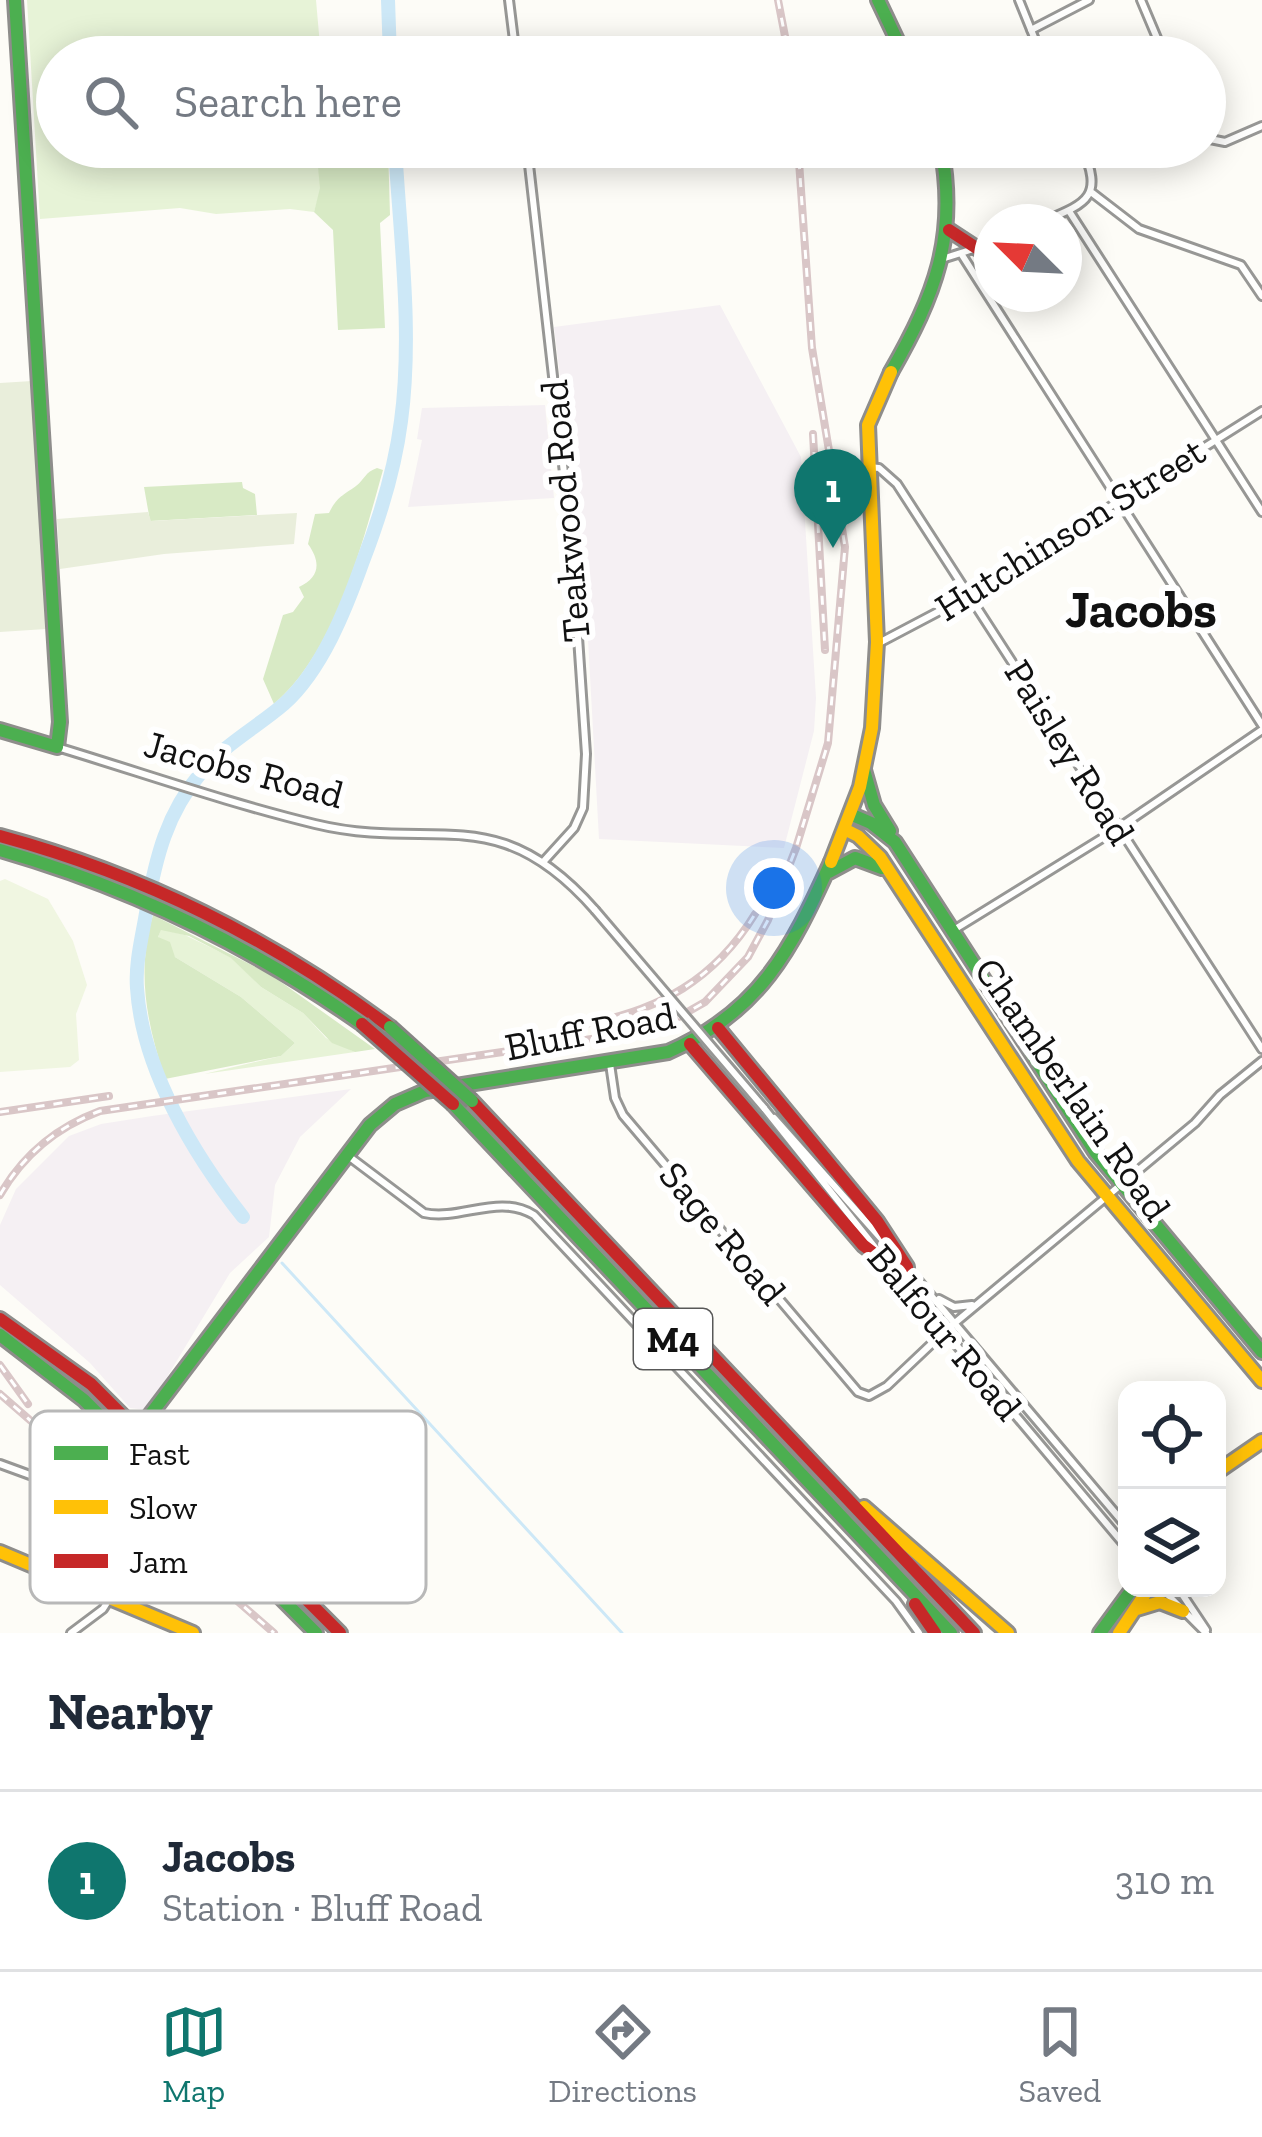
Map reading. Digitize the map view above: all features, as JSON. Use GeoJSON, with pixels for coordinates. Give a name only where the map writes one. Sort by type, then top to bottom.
{"type":"FeatureCollection","features":[{"type":"Feature","properties":{"kind":"main road"},"geometry":{"type":"LineString","coordinates":[[15,0],[60,704],[57,747]]}},
{"type":"Feature","properties":{"kind":"main road"},"geometry":{"type":"LineString","coordinates":[[878,0],[895,36]]}},
{"type":"Feature","properties":{"kind":"main road","name":"Bluff Road"},"geometry":{"type":"LineString","coordinates":[[153,1411],[382,1113],[408,1096],[650,1058],[690,1044],[718,1028],[770,982],[793,946],[864,770],[877,644],[870,416],[926,308],[944,258],[949,230],[945,168]]}},
{"type":"Feature","properties":{"kind":"main road"},"geometry":{"type":"LineString","coordinates":[[949,230],[974,247]]}},
{"type":"Feature","properties":{"kind":"main road","name":"Jacobs Road"},"geometry":{"type":"LineString","coordinates":[[0,730],[57,747]]}},
{"type":"Feature","properties":{"kind":"main road"},"geometry":{"type":"LineString","coordinates":[[864,770],[874,805],[896,842]]}},
{"type":"Feature","properties":{"kind":"main road","name":"Chamberlain Road"},"geometry":{"type":"LineString","coordinates":[[850,814],[896,842],[1119,1184],[1262,1352]]}},
{"type":"Feature","properties":{"kind":"main road","name":"Chamberlain Road"},"geometry":{"type":"LineString","coordinates":[[844,829],[872,847],[1051,1123],[1104,1196],[1262,1381]]}},
{"type":"Feature","properties":{"kind":"main road","name":"M4"},"geometry":{"type":"LineString","coordinates":[[0,836],[130,874],[362,1024],[453,1104],[951,1633]]}},
{"type":"Feature","properties":{"kind":"main road","name":"M4"},"geometry":{"type":"LineString","coordinates":[[0,850],[125,889],[160,895],[262,940],[390,1027],[472,1101],[974,1633]]}},
{"type":"Feature","properties":{"kind":"main road"},"geometry":{"type":"LineString","coordinates":[[823,877],[838,862],[859,857],[891,875]]}},
{"type":"Feature","properties":{"kind":"main road"},"geometry":{"type":"LineString","coordinates":[[718,1028],[877,1221],[908,1267]]}},
{"type":"Feature","properties":{"kind":"main road"},"geometry":{"type":"LineString","coordinates":[[690,1044],[863,1245],[890,1265]]}},
{"type":"Feature","properties":{"kind":"main road"},"geometry":{"type":"LineString","coordinates":[[3,1329],[81,1376],[119,1411]]}},
{"type":"Feature","properties":{"kind":"main road"},"geometry":{"type":"LineString","coordinates":[[3,1329],[94,1411]]}},
{"type":"Feature","properties":{"kind":"main road"},"geometry":{"type":"LineString","coordinates":[[1226,1466],[1262,1441]]}},
{"type":"Feature","properties":{"kind":"main road"},"geometry":{"type":"LineString","coordinates":[[810,1461],[1008,1633]]}},
{"type":"Feature","properties":{"kind":"main road"},"geometry":{"type":"LineString","coordinates":[[0,1552],[30,1565]]}},
{"type":"Feature","properties":{"kind":"main road"},"geometry":{"type":"LineString","coordinates":[[895,1573],[935,1633]]}},
{"type":"Feature","properties":{"kind":"main road"},"geometry":{"type":"LineString","coordinates":[[1116,1626],[1126,1597]]}},
{"type":"Feature","properties":{"kind":"main road"},"geometry":{"type":"LineString","coordinates":[[1100,1633],[1136,1610],[1144,1597]]}},
{"type":"Feature","properties":{"kind":"main road"},"geometry":{"type":"LineString","coordinates":[[119,1603],[165,1628],[193,1633]]}},
{"type":"Feature","properties":{"kind":"main road"},"geometry":{"type":"LineString","coordinates":[[286,1603],[316,1633]]}},
{"type":"Feature","properties":{"kind":"main road"},"geometry":{"type":"LineString","coordinates":[[310,1603],[340,1633]]}},
{"type":"Feature","properties":{"kind":"main road"},"geometry":{"type":"LineString","coordinates":[[1136,1610],[1160,1603],[1183,1611]]}},
{"type":"Feature","properties":{"kind":"street"},"geometry":{"type":"LineString","coordinates":[[508,0],[513,36]]}},
{"type":"Feature","properties":{"kind":"street"},"geometry":{"type":"LineString","coordinates":[[1018,0],[1033,36]]}},
{"type":"Feature","properties":{"kind":"street"},"geometry":{"type":"LineString","coordinates":[[1031,30],[1089,0]]}},
{"type":"Feature","properties":{"kind":"street"},"geometry":{"type":"LineString","coordinates":[[1141,0],[1156,36]]}},
{"type":"Feature","properties":{"kind":"street"},"geometry":{"type":"LineString","coordinates":[[1226,142],[1262,126]]}},
{"type":"Feature","properties":{"kind":"street","name":"Teakwood Road"},"geometry":{"type":"LineString","coordinates":[[529,168],[570,518],[586,775],[578,821],[544,861]]}},
{"type":"Feature","properties":{"kind":"street"},"geometry":{"type":"LineString","coordinates":[[1077,204],[1091,192],[1091,168]]}},
{"type":"Feature","properties":{"kind":"street"},"geometry":{"type":"LineString","coordinates":[[1091,192],[1139,229],[1241,266],[1262,296]]}},
{"type":"Feature","properties":{"kind":"street"},"geometry":{"type":"LineString","coordinates":[[1082,231],[1262,512]]}},
{"type":"Feature","properties":{"kind":"street"},"geometry":{"type":"LineString","coordinates":[[944,258],[974,250]]}},
{"type":"Feature","properties":{"kind":"street"},"geometry":{"type":"LineString","coordinates":[[952,931],[1118,829],[1262,727],[962,255]]}},
{"type":"Feature","properties":{"kind":"street","name":"Hutchinson Street"},"geometry":{"type":"LineString","coordinates":[[877,644],[970,596],[1262,411]]}},
{"type":"Feature","properties":{"kind":"street","name":"Paisley Road"},"geometry":{"type":"LineString","coordinates":[[869,466],[890,475],[1262,1049]]}},
{"type":"Feature","properties":{"kind":"street","name":"Jacobs Road"},"geometry":{"type":"LineString","coordinates":[[57,747],[334,827],[482,836],[544,861]]}},
{"type":"Feature","properties":{"kind":"street","name":"Balfour Road"},"geometry":{"type":"LineString","coordinates":[[544,861],[595,910],[765,1110],[1118,1537]]}},
{"type":"Feature","properties":{"kind":"street"},"geometry":{"type":"LineString","coordinates":[[944,1332],[1196,1123],[1220,1095],[1262,1061]]}},
{"type":"Feature","properties":{"kind":"street","name":"Sage Road"},"geometry":{"type":"LineString","coordinates":[[610,1064],[615,1098],[623,1114],[858,1392],[869,1396],[887,1386],[944,1332]]}},
{"type":"Feature","properties":{"kind":"street","name":"Balfour Road"},"geometry":{"type":"LineString","coordinates":[[765,1110],[908,1267],[1118,1516]]}},
{"type":"Feature","properties":{"kind":"street"},"geometry":{"type":"LineString","coordinates":[[347,1155],[424,1213],[513,1206],[534,1215],[896,1601],[919,1633]]}},
{"type":"Feature","properties":{"kind":"street"},"geometry":{"type":"LineString","coordinates":[[926,1290],[953,1306],[977,1305]]}},
{"type":"Feature","properties":{"kind":"street"},"geometry":{"type":"LineString","coordinates":[[1047,1454],[1058,1445]]}},
{"type":"Feature","properties":{"kind":"street"},"geometry":{"type":"LineString","coordinates":[[0,1464],[30,1475]]}},
{"type":"Feature","properties":{"kind":"street"},"geometry":{"type":"LineString","coordinates":[[1170,1597],[1207,1633]]}},
{"type":"Feature","properties":{"kind":"street"},"geometry":{"type":"LineString","coordinates":[[1184,1597],[1207,1633]]}},
{"type":"Feature","properties":{"kind":"street"},"geometry":{"type":"LineString","coordinates":[[71,1633],[107,1603]]}},
{"type":"Feature","properties":{"kind":"shaded area"},"geometry":{"type":"Polygon","coordinates":[[[720,305],[801,457],[814,731],[784,848],[599,839],[585,585],[554,327],[720,305]]]}},
{"type":"Feature","properties":{"kind":"shaded area"},"geometry":{"type":"Polygon","coordinates":[[[545,405],[554,498],[408,507],[422,440],[417,439],[422,408],[545,405]]]}},
{"type":"Feature","properties":{"kind":"shaded area"},"geometry":{"type":"Polygon","coordinates":[[[351,1089],[300,1137],[275,1185],[269,1237],[230,1273],[147,1410],[130,1408],[90,1363],[0,1285],[0,1225],[16,1189],[69,1136],[101,1124],[351,1089]]]}},
{"type":"Feature","properties":{"kind":"green space"},"geometry":{"type":"Polygon","coordinates":[[[27,0],[316,0],[319,36],[36,36],[36,152],[27,0]]]}},
{"type":"Feature","properties":{"kind":"green space"},"geometry":{"type":"Polygon","coordinates":[[[37,168],[319,168],[321,188],[314,212],[216,214],[180,208],[40,219],[37,168]]]}},
{"type":"Feature","properties":{"kind":"green space"},"geometry":{"type":"Polygon","coordinates":[[[318,168],[389,168],[390,215],[380,223],[385,328],[338,330],[333,230],[314,212],[320,188],[318,168]]]}},
{"type":"Feature","properties":{"kind":"green space"},"geometry":{"type":"Polygon","coordinates":[[[32,381],[46,629],[0,632],[0,383],[32,381]]]}},
{"type":"Feature","properties":{"kind":"green space"},"geometry":{"type":"Polygon","coordinates":[[[377,468],[383,470],[344,596],[314,656],[274,704],[263,679],[283,615],[293,612],[304,597],[299,587],[311,579],[316,568],[308,544],[315,514],[329,513],[340,497],[377,468]]]}},
{"type":"Feature","properties":{"kind":"green space"},"geometry":{"type":"Polygon","coordinates":[[[242,482],[243,488],[255,494],[257,515],[150,521],[144,487],[242,482]]]}},
{"type":"Feature","properties":{"kind":"green space"},"geometry":{"type":"Polygon","coordinates":[[[148,512],[151,521],[297,513],[294,544],[164,554],[60,569],[57,519],[148,512]]]}},
{"type":"Feature","properties":{"kind":"green space"},"geometry":{"type":"Polygon","coordinates":[[[5,879],[48,899],[73,941],[87,985],[76,1014],[79,1060],[70,1067],[0,1072],[0,881],[5,879]]]}},
{"type":"Feature","properties":{"kind":"green space"},"geometry":{"type":"Polygon","coordinates":[[[153,915],[271,975],[375,1049],[355,1052],[332,1043],[303,1013],[261,987],[231,958],[189,936],[161,930],[158,937],[170,942],[175,957],[241,997],[295,1043],[281,1056],[165,1079],[146,998],[145,957],[153,915]]]}},
{"type":"Feature","properties":{"kind":"green space"},"geometry":{"type":"Polygon","coordinates":[[[161,929],[232,958],[261,987],[303,1013],[326,1038],[355,1052],[204,1074],[281,1056],[295,1043],[241,997],[175,957],[158,937],[161,929]]]}},
{"type":"Feature","properties":{"kind":"waterway"},"geometry":{"type":"LineString","coordinates":[[388,0],[389,36]]}},
{"type":"Feature","properties":{"kind":"waterway"},"geometry":{"type":"LineString","coordinates":[[243,1217],[189,1139],[160,1080],[141,1019],[138,958],[159,853],[179,804],[209,764],[284,704],[310,674],[341,618],[381,510],[398,439],[406,353],[396,168]]}},
{"type":"Feature","properties":{"kind":"waterway"},"geometry":{"type":"LineString","coordinates":[[282,1263],[418,1411]]}},
{"type":"Feature","properties":{"kind":"waterway"},"geometry":{"type":"LineString","coordinates":[[426,1420],[622,1633]]}},
{"type":"Feature","properties":{"kind":"railway"},"geometry":{"type":"LineString","coordinates":[[778,0],[785,36]]}},
{"type":"Feature","properties":{"kind":"railway"},"geometry":{"type":"LineString","coordinates":[[0,1195],[42,1144],[100,1111],[639,1032],[670,1022],[705,1002],[748,957],[796,848],[828,743],[845,547],[812,348],[799,168]]}},
{"type":"Feature","properties":{"kind":"railway"},"geometry":{"type":"LineString","coordinates":[[813,434],[825,650]]}},
{"type":"Feature","properties":{"kind":"railway"},"geometry":{"type":"LineString","coordinates":[[585,1024],[637,1010],[683,988],[722,957],[755,914]]}},
{"type":"Feature","properties":{"kind":"railway"},"geometry":{"type":"LineString","coordinates":[[0,1112],[109,1096]]}},
{"type":"Feature","properties":{"kind":"railway"},"geometry":{"type":"LineString","coordinates":[[0,1365],[28,1404]]}},
{"type":"Feature","properties":{"kind":"railway"},"geometry":{"type":"LineString","coordinates":[[0,1394],[30,1420]]}},
{"type":"Feature","properties":{"kind":"railway"},"geometry":{"type":"LineString","coordinates":[[240,1603],[274,1633]]}},
{"type":"Feature","properties":{"kind":"traffic: fast"},"geometry":{"type":"LineString","coordinates":[[0,730],[57,747],[60,722],[15,0]]}},
{"type":"Feature","properties":{"kind":"traffic: fast"},"geometry":{"type":"LineString","coordinates":[[878,0],[895,36]]}},
{"type":"Feature","properties":{"kind":"traffic: fast"},"geometry":{"type":"LineString","coordinates":[[891,372],[920,317],[939,264],[947,209],[944,168]]}},
{"type":"Feature","properties":{"kind":"traffic: fast"},"geometry":{"type":"LineString","coordinates":[[864,770],[874,805],[890,831]]}},
{"type":"Feature","properties":{"kind":"traffic: fast"},"geometry":{"type":"LineString","coordinates":[[850,814],[895,842],[1096,1153],[1262,1352]]}},
{"type":"Feature","properties":{"kind":"traffic: fast"},"geometry":{"type":"LineString","coordinates":[[0,850],[96,882],[188,922],[277,969],[362,1024]]}},
{"type":"Feature","properties":{"kind":"traffic: fast"},"geometry":{"type":"LineString","coordinates":[[829,872],[855,858],[882,868]]}},
{"type":"Feature","properties":{"kind":"traffic: fast"},"geometry":{"type":"LineString","coordinates":[[153,1411],[370,1125],[395,1104],[425,1091],[668,1052],[700,1036],[727,1018],[769,975],[802,923],[831,862]]}},
{"type":"Feature","properties":{"kind":"traffic: fast"},"geometry":{"type":"LineString","coordinates":[[390,1027],[472,1101]]}},
{"type":"Feature","properties":{"kind":"traffic: fast"},"geometry":{"type":"LineString","coordinates":[[453,1104],[951,1633]]}},
{"type":"Feature","properties":{"kind":"traffic: fast"},"geometry":{"type":"LineString","coordinates":[[0,1335],[95,1411]]}},
{"type":"Feature","properties":{"kind":"traffic: fast"},"geometry":{"type":"LineString","coordinates":[[1100,1633],[1126,1597]]}},
{"type":"Feature","properties":{"kind":"traffic: fast"},"geometry":{"type":"LineString","coordinates":[[286,1603],[316,1633]]}},
{"type":"Feature","properties":{"kind":"traffic: slow"},"geometry":{"type":"LineString","coordinates":[[831,862],[860,787],[872,728],[877,642],[868,425],[891,372]]}},
{"type":"Feature","properties":{"kind":"traffic: slow"},"geometry":{"type":"LineString","coordinates":[[844,829],[880,857],[1078,1161],[1262,1381]]}},
{"type":"Feature","properties":{"kind":"traffic: slow"},"geometry":{"type":"LineString","coordinates":[[1226,1466],[1262,1441]]}},
{"type":"Feature","properties":{"kind":"traffic: slow"},"geometry":{"type":"LineString","coordinates":[[864,1507],[1008,1633]]}},
{"type":"Feature","properties":{"kind":"traffic: slow"},"geometry":{"type":"LineString","coordinates":[[0,1552],[30,1565]]}},
{"type":"Feature","properties":{"kind":"traffic: slow"},"geometry":{"type":"LineString","coordinates":[[1119,1633],[1143,1597]]}},
{"type":"Feature","properties":{"kind":"traffic: slow"},"geometry":{"type":"LineString","coordinates":[[1137,1609],[1160,1602],[1183,1611]]}},
{"type":"Feature","properties":{"kind":"traffic: slow"},"geometry":{"type":"LineString","coordinates":[[122,1603],[193,1633]]}},
{"type":"Feature","properties":{"kind":"traffic: jam"},"geometry":{"type":"LineString","coordinates":[[949,230],[974,246]]}},
{"type":"Feature","properties":{"kind":"traffic: jam"},"geometry":{"type":"LineString","coordinates":[[0,836],[105,870],[204,913],[299,965],[390,1027]]}},
{"type":"Feature","properties":{"kind":"traffic: jam"},"geometry":{"type":"LineString","coordinates":[[362,1024],[453,1104]]}},
{"type":"Feature","properties":{"kind":"traffic: jam"},"geometry":{"type":"LineString","coordinates":[[718,1028],[877,1221],[907,1267]]}},
{"type":"Feature","properties":{"kind":"traffic: jam"},"geometry":{"type":"LineString","coordinates":[[690,1044],[863,1245],[889,1265]]}},
{"type":"Feature","properties":{"kind":"traffic: jam"},"geometry":{"type":"LineString","coordinates":[[472,1101],[974,1633]]}},
{"type":"Feature","properties":{"kind":"traffic: jam"},"geometry":{"type":"LineString","coordinates":[[0,1319],[91,1384],[118,1411]]}},
{"type":"Feature","properties":{"kind":"traffic: jam"},"geometry":{"type":"LineString","coordinates":[[310,1603],[340,1633]]}},
{"type":"Feature","properties":{"kind":"traffic: jam"},"geometry":{"type":"LineString","coordinates":[[915,1604],[935,1633]]}},
{"type":"Feature","properties":{"kind":"place","name":"Jacobs"},"geometry":{"type":"Point","coordinates":[833,548]}},
{"type":"Feature","properties":{"kind":"district","name":"Jacobs"},"geometry":{"type":"Point","coordinates":[1141,609]}}]}
